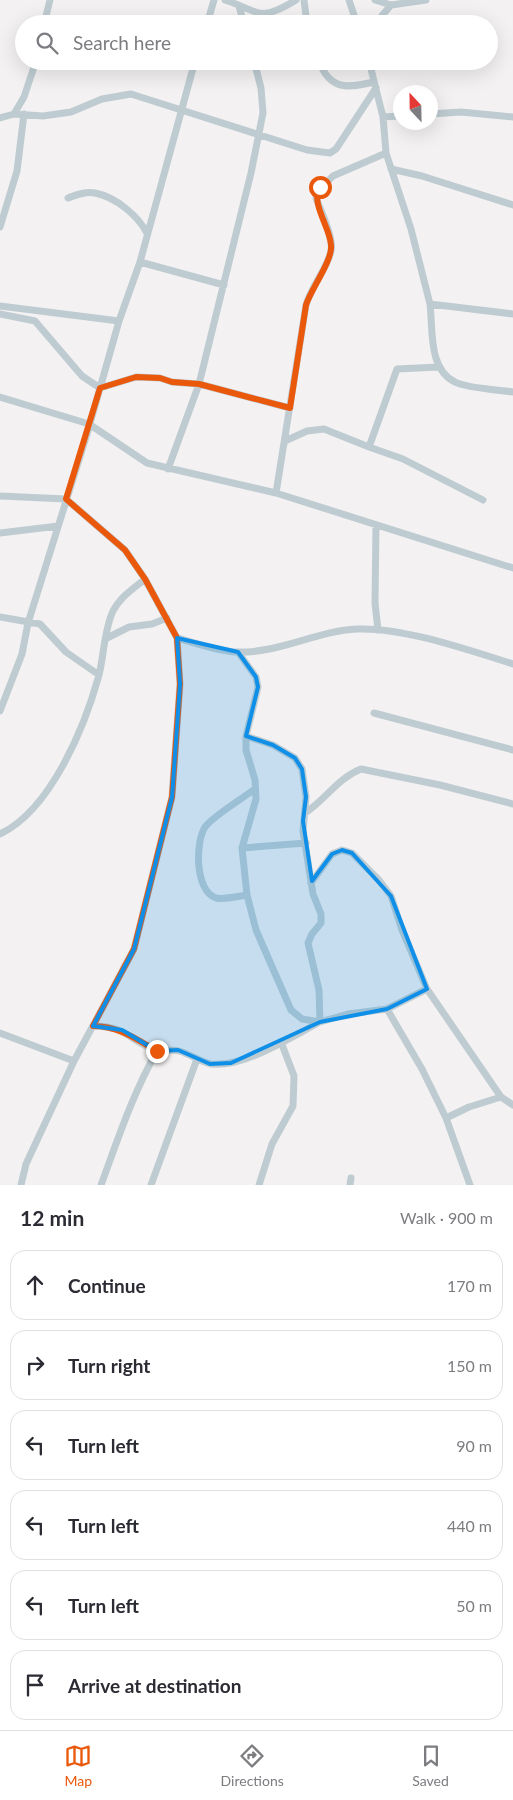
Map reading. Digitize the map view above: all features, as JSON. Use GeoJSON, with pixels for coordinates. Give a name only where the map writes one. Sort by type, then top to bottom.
{"type":"FeatureCollection","features":[{"type":"Feature","properties":{"kind":"street"},"geometry":{"type":"LineString","coordinates":[[46,15],[50,0]]}},
{"type":"Feature","properties":{"kind":"street"},"geometry":{"type":"LineString","coordinates":[[210,15],[214,0]]}},
{"type":"Feature","properties":{"kind":"street"},"geometry":{"type":"LineString","coordinates":[[225,0],[253,14],[268,15],[296,0]]}},
{"type":"Feature","properties":{"kind":"street"},"geometry":{"type":"LineString","coordinates":[[304,0],[306,15]]}},
{"type":"Feature","properties":{"kind":"street"},"geometry":{"type":"LineString","coordinates":[[349,0],[355,15]]}},
{"type":"Feature","properties":{"kind":"street"},"geometry":{"type":"LineString","coordinates":[[375,0],[391,5],[426,0]]}},
{"type":"Feature","properties":{"kind":"street"},"geometry":{"type":"LineString","coordinates":[[383,15],[391,5]]}},
{"type":"Feature","properties":{"kind":"street"},"geometry":{"type":"LineString","coordinates":[[239,6],[242,15]]}},
{"type":"Feature","properties":{"kind":"street"},"geometry":{"type":"LineString","coordinates":[[14,114],[24,97],[33,70]]}},
{"type":"Feature","properties":{"kind":"street"},"geometry":{"type":"LineString","coordinates":[[0,710],[22,654],[28,623],[119,321],[140,262],[192,70]]}},
{"type":"Feature","properties":{"kind":"street"},"geometry":{"type":"LineString","coordinates":[[168,468],[199,384],[259,133],[262,97],[256,70]]}},
{"type":"Feature","properties":{"kind":"street"},"geometry":{"type":"LineString","coordinates":[[325,70],[332,82],[340,86],[375,85]]}},
{"type":"Feature","properties":{"kind":"street"},"geometry":{"type":"LineString","coordinates":[[371,70],[382,117],[386,153],[411,229],[430,304],[434,351],[439,367],[446,376],[456,383],[513,392]]}},
{"type":"Feature","properties":{"kind":"street"},"geometry":{"type":"LineString","coordinates":[[0,118],[14,114],[43,116],[71,112],[102,99],[121,94],[132,94],[259,133],[307,150],[330,153],[336,149],[375,85]]}},
{"type":"Feature","properties":{"kind":"street"},"geometry":{"type":"LineString","coordinates":[[438,113],[461,112],[513,117]]}},
{"type":"Feature","properties":{"kind":"street"},"geometry":{"type":"LineString","coordinates":[[0,227],[17,171],[24,114]]}},
{"type":"Feature","properties":{"kind":"street"},"geometry":{"type":"LineString","coordinates":[[382,117],[393,116]]}},
{"type":"Feature","properties":{"kind":"street"},"geometry":{"type":"LineString","coordinates":[[276,493],[306,305],[310,292],[331,253],[331,244],[316,198],[317,192],[333,176],[386,153]]}},
{"type":"Feature","properties":{"kind":"street"},"geometry":{"type":"LineString","coordinates":[[391,169],[422,176],[513,205]]}},
{"type":"Feature","properties":{"kind":"street"},"geometry":{"type":"LineString","coordinates":[[68,198],[85,192],[95,192],[134,215],[147,233]]}},
{"type":"Feature","properties":{"kind":"street"},"geometry":{"type":"LineString","coordinates":[[140,262],[224,285]]}},
{"type":"Feature","properties":{"kind":"street"},"geometry":{"type":"LineString","coordinates":[[430,304],[513,314]]}},
{"type":"Feature","properties":{"kind":"street"},"geometry":{"type":"LineString","coordinates":[[0,306],[119,321]]}},
{"type":"Feature","properties":{"kind":"street"},"geometry":{"type":"LineString","coordinates":[[0,314],[34,321],[82,376],[100,388]]}},
{"type":"Feature","properties":{"kind":"street"},"geometry":{"type":"LineString","coordinates":[[369,448],[397,369],[439,367]]}},
{"type":"Feature","properties":{"kind":"street"},"geometry":{"type":"LineString","coordinates":[[100,388],[136,377],[199,384],[290,408]]}},
{"type":"Feature","properties":{"kind":"street"},"geometry":{"type":"LineString","coordinates":[[0,397],[89,424],[148,464],[276,493],[513,568]]}},
{"type":"Feature","properties":{"kind":"street"},"geometry":{"type":"LineString","coordinates":[[285,441],[317,429],[324,429],[369,448],[403,459],[483,500]]}},
{"type":"Feature","properties":{"kind":"street"},"geometry":{"type":"LineString","coordinates":[[0,496],[66,499],[125,550],[145,579],[177,638],[180,684],[172,797],[134,949],[74,1061],[26,1164],[20,1185]]}},
{"type":"Feature","properties":{"kind":"street"},"geometry":{"type":"LineString","coordinates":[[0,533],[58,526]]}},
{"type":"Feature","properties":{"kind":"street"},"geometry":{"type":"LineString","coordinates":[[376,526],[375,603],[378,630]]}},
{"type":"Feature","properties":{"kind":"street"},"geometry":{"type":"LineString","coordinates":[[0,834],[9,830],[48,793],[82,725],[99,675],[112,612],[123,596],[145,579]]}},
{"type":"Feature","properties":{"kind":"street"},"geometry":{"type":"LineString","coordinates":[[0,617],[40,624],[66,652],[99,675]]}},
{"type":"Feature","properties":{"kind":"street"},"geometry":{"type":"LineString","coordinates":[[107,638],[129,626],[152,624],[167,618]]}},
{"type":"Feature","properties":{"kind":"street"},"geometry":{"type":"LineString","coordinates":[[177,638],[238,652],[281,645],[327,633],[378,630],[451,645],[513,664]]}},
{"type":"Feature","properties":{"kind":"street"},"geometry":{"type":"LineString","coordinates":[[238,652],[256,677],[258,687],[246,736],[246,750],[255,780],[256,799],[242,848],[248,895],[256,930],[291,1010],[302,1019],[320,1022]]}},
{"type":"Feature","properties":{"kind":"street"},"geometry":{"type":"LineString","coordinates":[[374,713],[513,750]]}},
{"type":"Feature","properties":{"kind":"street"},"geometry":{"type":"LineString","coordinates":[[246,736],[274,745],[295,758],[302,768],[306,796],[303,831],[311,883],[322,914],[321,923],[312,934],[308,943],[319,990],[320,1022]]}},
{"type":"Feature","properties":{"kind":"street"},"geometry":{"type":"LineString","coordinates":[[305,812],[320,803],[334,786],[361,769],[440,785],[513,804]]}},
{"type":"Feature","properties":{"kind":"street"},"geometry":{"type":"LineString","coordinates":[[248,895],[217,898],[207,892],[200,874],[197,854],[205,827],[255,789]]}},
{"type":"Feature","properties":{"kind":"street"},"geometry":{"type":"LineString","coordinates":[[242,848],[306,843]]}},
{"type":"Feature","properties":{"kind":"street"},"geometry":{"type":"LineString","coordinates":[[311,883],[332,854],[342,850],[352,853],[379,880],[391,896],[402,930],[427,989],[501,1097],[513,1105]]}},
{"type":"Feature","properties":{"kind":"street"},"geometry":{"type":"LineString","coordinates":[[310,869],[320,869]]}},
{"type":"Feature","properties":{"kind":"street"},"geometry":{"type":"LineString","coordinates":[[93,1026],[107,1026],[122,1030],[157,1051],[178,1050],[210,1064],[231,1063],[281,1042],[320,1022],[348,1014],[387,1009],[427,989]]}},
{"type":"Feature","properties":{"kind":"street"},"geometry":{"type":"LineString","coordinates":[[387,1009],[422,1069],[446,1118],[470,1185]]}},
{"type":"Feature","properties":{"kind":"street"},"geometry":{"type":"LineString","coordinates":[[0,1033],[74,1061]]}},
{"type":"Feature","properties":{"kind":"street"},"geometry":{"type":"LineString","coordinates":[[259,1185],[272,1144],[293,1106],[294,1076],[281,1042]]}},
{"type":"Feature","properties":{"kind":"street"},"geometry":{"type":"LineString","coordinates":[[101,1185],[144,1073],[157,1051]]}},
{"type":"Feature","properties":{"kind":"street"},"geometry":{"type":"LineString","coordinates":[[150,1185],[197,1059]]}},
{"type":"Feature","properties":{"kind":"street"},"geometry":{"type":"LineString","coordinates":[[446,1118],[469,1107],[501,1097]]}},
{"type":"Feature","properties":{"kind":"highlighted area"},"geometry":{"type":"Polygon","coordinates":[[[177,638],[238,652],[256,677],[258,687],[246,736],[273,745],[295,758],[302,769],[306,797],[303,821],[312,881],[332,854],[342,850],[352,853],[391,896],[427,989],[387,1009],[320,1022],[231,1063],[210,1064],[178,1050],[157,1051],[122,1030],[93,1026],[134,949],[172,797],[180,684],[177,638]]]}},
{"type":"Feature","properties":{"kind":"route"},"geometry":{"type":"LineString","coordinates":[[157,1051],[122,1030],[107,1026],[93,1026],[134,949],[172,797],[180,684],[177,638],[145,579],[125,550],[66,499],[100,388],[136,377],[160,378],[172,382],[199,384],[290,408],[306,305],[310,292],[331,253],[331,244],[316,198],[320,187]]}}]}
